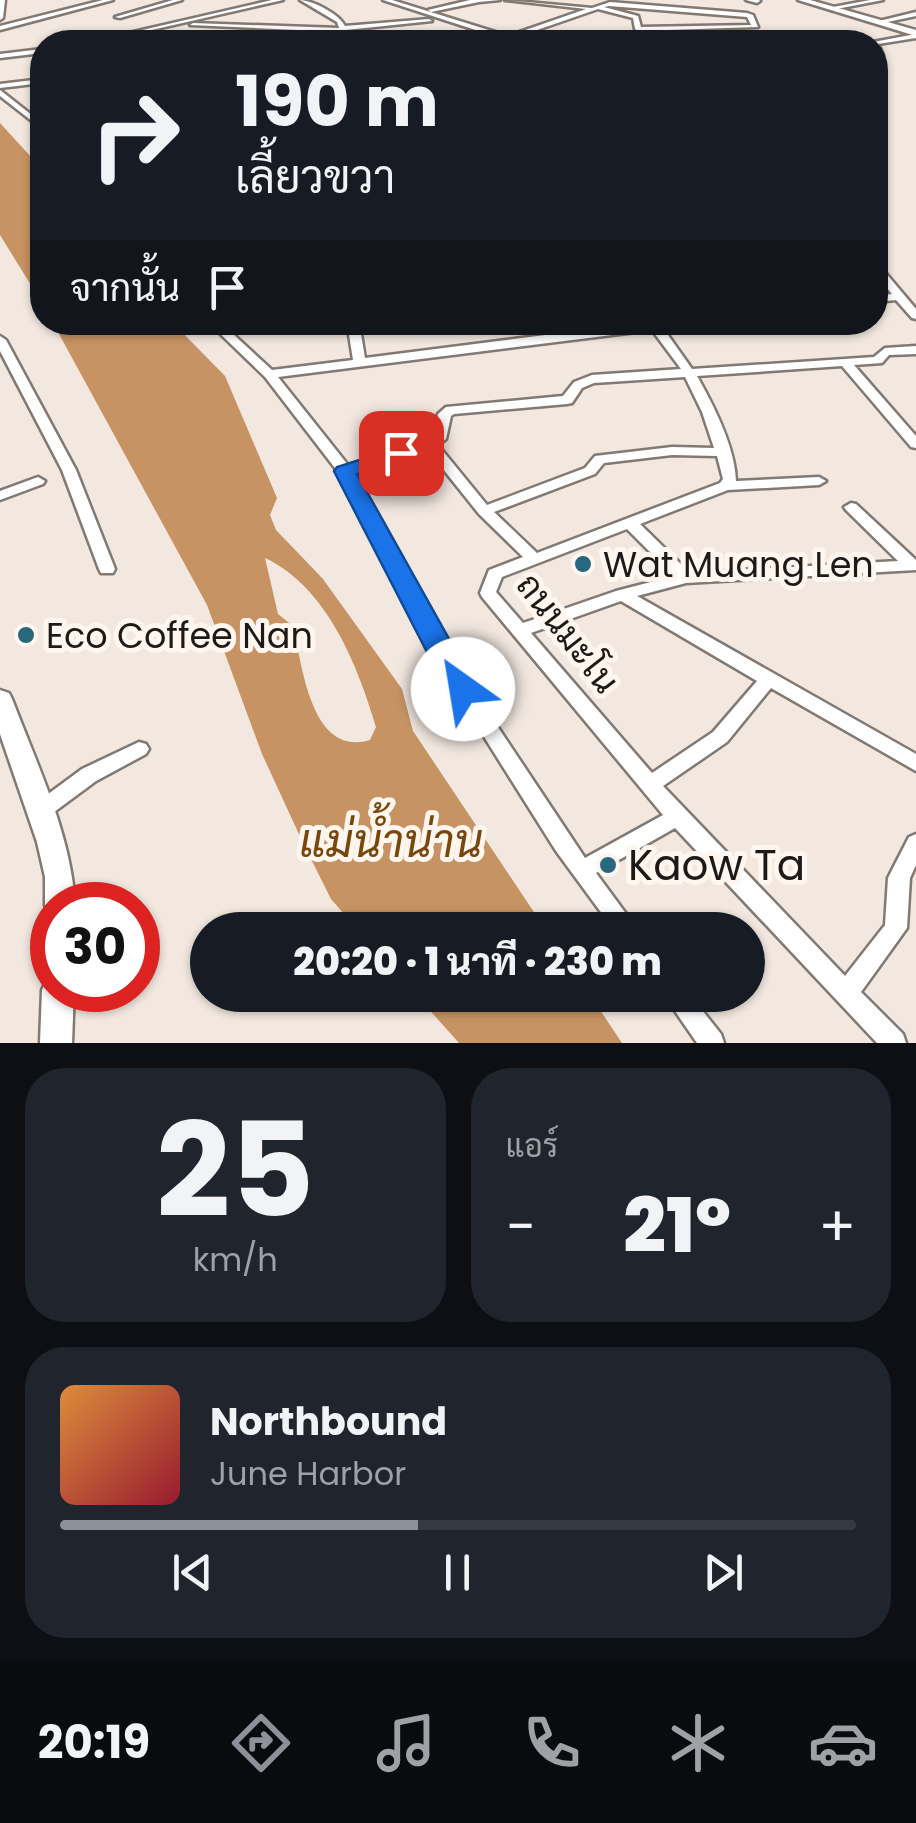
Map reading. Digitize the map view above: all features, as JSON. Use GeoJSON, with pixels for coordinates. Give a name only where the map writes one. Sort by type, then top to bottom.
{"type":"FeatureCollection","features":[{"type":"Feature","properties":{"kind":"main road"},"geometry":{"type":"LineString","coordinates":[[802,0],[916,34]]}},
{"type":"Feature","properties":{"kind":"main road"},"geometry":{"type":"LineString","coordinates":[[0,699],[60,882]]}},
{"type":"Feature","properties":{"kind":"main road"},"geometry":{"type":"LineString","coordinates":[[56,1043],[57,1012]]}},
{"type":"Feature","properties":{"kind":"street"},"geometry":{"type":"LineString","coordinates":[[0,18],[2,0]]}},
{"type":"Feature","properties":{"kind":"street"},"geometry":{"type":"LineString","coordinates":[[0,28],[110,0]]}},
{"type":"Feature","properties":{"kind":"street"},"geometry":{"type":"LineString","coordinates":[[118,17],[178,0]]}},
{"type":"Feature","properties":{"kind":"street"},"geometry":{"type":"LineString","coordinates":[[152,30],[280,0]]}},
{"type":"Feature","properties":{"kind":"street"},"geometry":{"type":"LineString","coordinates":[[304,0],[342,26]]}},
{"type":"Feature","properties":{"kind":"street"},"geometry":{"type":"LineString","coordinates":[[386,0],[485,30]]}},
{"type":"Feature","properties":{"kind":"street"},"geometry":{"type":"LineString","coordinates":[[426,12],[497,0]]}},
{"type":"Feature","properties":{"kind":"street"},"geometry":{"type":"LineString","coordinates":[[508,0],[597,8],[636,17],[638,28],[755,27],[745,9]]}},
{"type":"Feature","properties":{"kind":"street"},"geometry":{"type":"LineString","coordinates":[[532,30],[629,0]]}},
{"type":"Feature","properties":{"kind":"street"},"geometry":{"type":"LineString","coordinates":[[702,12],[712,0]]}},
{"type":"Feature","properties":{"kind":"street"},"geometry":{"type":"LineString","coordinates":[[830,8],[880,0]]}},
{"type":"Feature","properties":{"kind":"street"},"geometry":{"type":"LineString","coordinates":[[610,4],[702,12],[745,9],[757,1]]}},
{"type":"Feature","properties":{"kind":"street"},"geometry":{"type":"LineString","coordinates":[[680,28],[689,21],[691,11]]}},
{"type":"Feature","properties":{"kind":"street"},"geometry":{"type":"LineString","coordinates":[[878,22],[916,14]]}},
{"type":"Feature","properties":{"kind":"street"},"geometry":{"type":"LineString","coordinates":[[284,30],[430,21]]}},
{"type":"Feature","properties":{"kind":"street"},"geometry":{"type":"LineString","coordinates":[[289,23],[342,26]]}},
{"type":"Feature","properties":{"kind":"street"},"geometry":{"type":"LineString","coordinates":[[416,29],[463,23]]}},
{"type":"Feature","properties":{"kind":"street"},"geometry":{"type":"LineString","coordinates":[[179,24],[256,30]]}},
{"type":"Feature","properties":{"kind":"street"},"geometry":{"type":"LineString","coordinates":[[341,30],[342,26]]}},
{"type":"Feature","properties":{"kind":"street"},"geometry":{"type":"LineString","coordinates":[[888,41],[916,34]]}},
{"type":"Feature","properties":{"kind":"street"},"geometry":{"type":"LineString","coordinates":[[0,56],[30,52]]}},
{"type":"Feature","properties":{"kind":"street"},"geometry":{"type":"LineString","coordinates":[[0,89],[30,84]]}},
{"type":"Feature","properties":{"kind":"street"},"geometry":{"type":"LineString","coordinates":[[0,89],[30,114]]}},
{"type":"Feature","properties":{"kind":"street"},"geometry":{"type":"LineString","coordinates":[[888,283],[916,316]]}},
{"type":"Feature","properties":{"kind":"street"},"geometry":{"type":"LineString","coordinates":[[888,297],[899,296]]}},
{"type":"Feature","properties":{"kind":"street"},"geometry":{"type":"LineString","coordinates":[[227,335],[269,374],[345,471],[443,658],[614,912]]}},
{"type":"Feature","properties":{"kind":"street"},"geometry":{"type":"LineString","coordinates":[[355,335],[358,362]]}},
{"type":"Feature","properties":{"kind":"street"},"geometry":{"type":"LineString","coordinates":[[269,374],[578,335]]}},
{"type":"Feature","properties":{"kind":"street"},"geometry":{"type":"LineString","coordinates":[[662,335],[689,372],[723,452],[730,480],[726,486]]}},
{"type":"Feature","properties":{"kind":"street"},"geometry":{"type":"LineString","coordinates":[[0,340],[69,470],[107,569]]}},
{"type":"Feature","properties":{"kind":"street"},"geometry":{"type":"LineString","coordinates":[[345,471],[430,444],[438,438],[445,414],[451,410],[567,400],[578,386],[592,379],[846,363],[878,360],[885,352],[916,350]]}},
{"type":"Feature","properties":{"kind":"street"},"geometry":{"type":"LineString","coordinates":[[846,363],[916,444]]}},
{"type":"Feature","properties":{"kind":"street"},"geometry":{"type":"LineString","coordinates":[[430,444],[484,511],[532,557]]}},
{"type":"Feature","properties":{"kind":"street"},"geometry":{"type":"LineString","coordinates":[[484,511],[590,471],[600,459],[723,452]]}},
{"type":"Feature","properties":{"kind":"street","name":"ถนนมะโน"},"geometry":{"type":"LineString","coordinates":[[819,480],[726,486],[532,557],[495,574],[488,593],[677,817],[894,1043]]}},
{"type":"Feature","properties":{"kind":"street"},"geometry":{"type":"LineString","coordinates":[[0,496],[38,482]]}},
{"type":"Feature","properties":{"kind":"street"},"geometry":{"type":"LineString","coordinates":[[851,506],[914,566]]}},
{"type":"Feature","properties":{"kind":"street"},"geometry":{"type":"LineString","coordinates":[[629,522],[686,578]]}},
{"type":"Feature","properties":{"kind":"street"},"geometry":{"type":"LineString","coordinates":[[518,630],[622,594],[686,578],[914,566]]}},
{"type":"Feature","properties":{"kind":"street"},"geometry":{"type":"LineString","coordinates":[[622,594],[916,763]]}},
{"type":"Feature","properties":{"kind":"street"},"geometry":{"type":"LineString","coordinates":[[650,785],[720,737],[768,680]]}},
{"type":"Feature","properties":{"kind":"street"},"geometry":{"type":"LineString","coordinates":[[39,812],[88,775],[139,749]]}},
{"type":"Feature","properties":{"kind":"street"},"geometry":{"type":"LineString","coordinates":[[582,870],[677,817]]}},
{"type":"Feature","properties":{"kind":"street"},"geometry":{"type":"LineString","coordinates":[[846,993],[896,928],[899,878],[916,844]]}},
{"type":"Feature","properties":{"kind":"street"},"geometry":{"type":"LineString","coordinates":[[689,1012],[712,1043]]}},
{"type":"Feature","properties":{"kind":"water"},"geometry":{"type":"Polygon","coordinates":[[[0,123],[30,156],[30,284],[0,235],[0,123]]]}},
{"type":"Feature","properties":{"kind":"water","name":"แม่น้ำน่าน"},"geometry":{"type":"Polygon","coordinates":[[[60,335],[185,335],[225,376],[277,498],[270,515],[276,530],[323,579],[402,689],[413,731],[534,912],[342,912],[331,899],[262,754],[207,605],[60,335]],[[265,558],[278,614],[293,626],[305,683],[322,721],[334,735],[350,742],[370,740],[376,727],[360,679],[323,608],[287,571],[265,558]]]}},
{"type":"Feature","properties":{"kind":"water"},"geometry":{"type":"Polygon","coordinates":[[[431,1012],[601,1012],[622,1043],[459,1043],[431,1012]]]}},
{"type":"Feature","properties":{"kind":"place","name":"Wat Muang Len"},"geometry":{"type":"Point","coordinates":[583,564]}},
{"type":"Feature","properties":{"kind":"place","name":"Eco Coffee Nan"},"geometry":{"type":"Point","coordinates":[26,635]}},
{"type":"Feature","properties":{"kind":"place","name":"Kaow Ta"},"geometry":{"type":"Point","coordinates":[608,865]}},
{"type":"Feature","properties":{"kind":"route"},"geometry":{"type":"LineString","coordinates":[[401,453],[345,471],[358,502],[463,689]]}}]}
